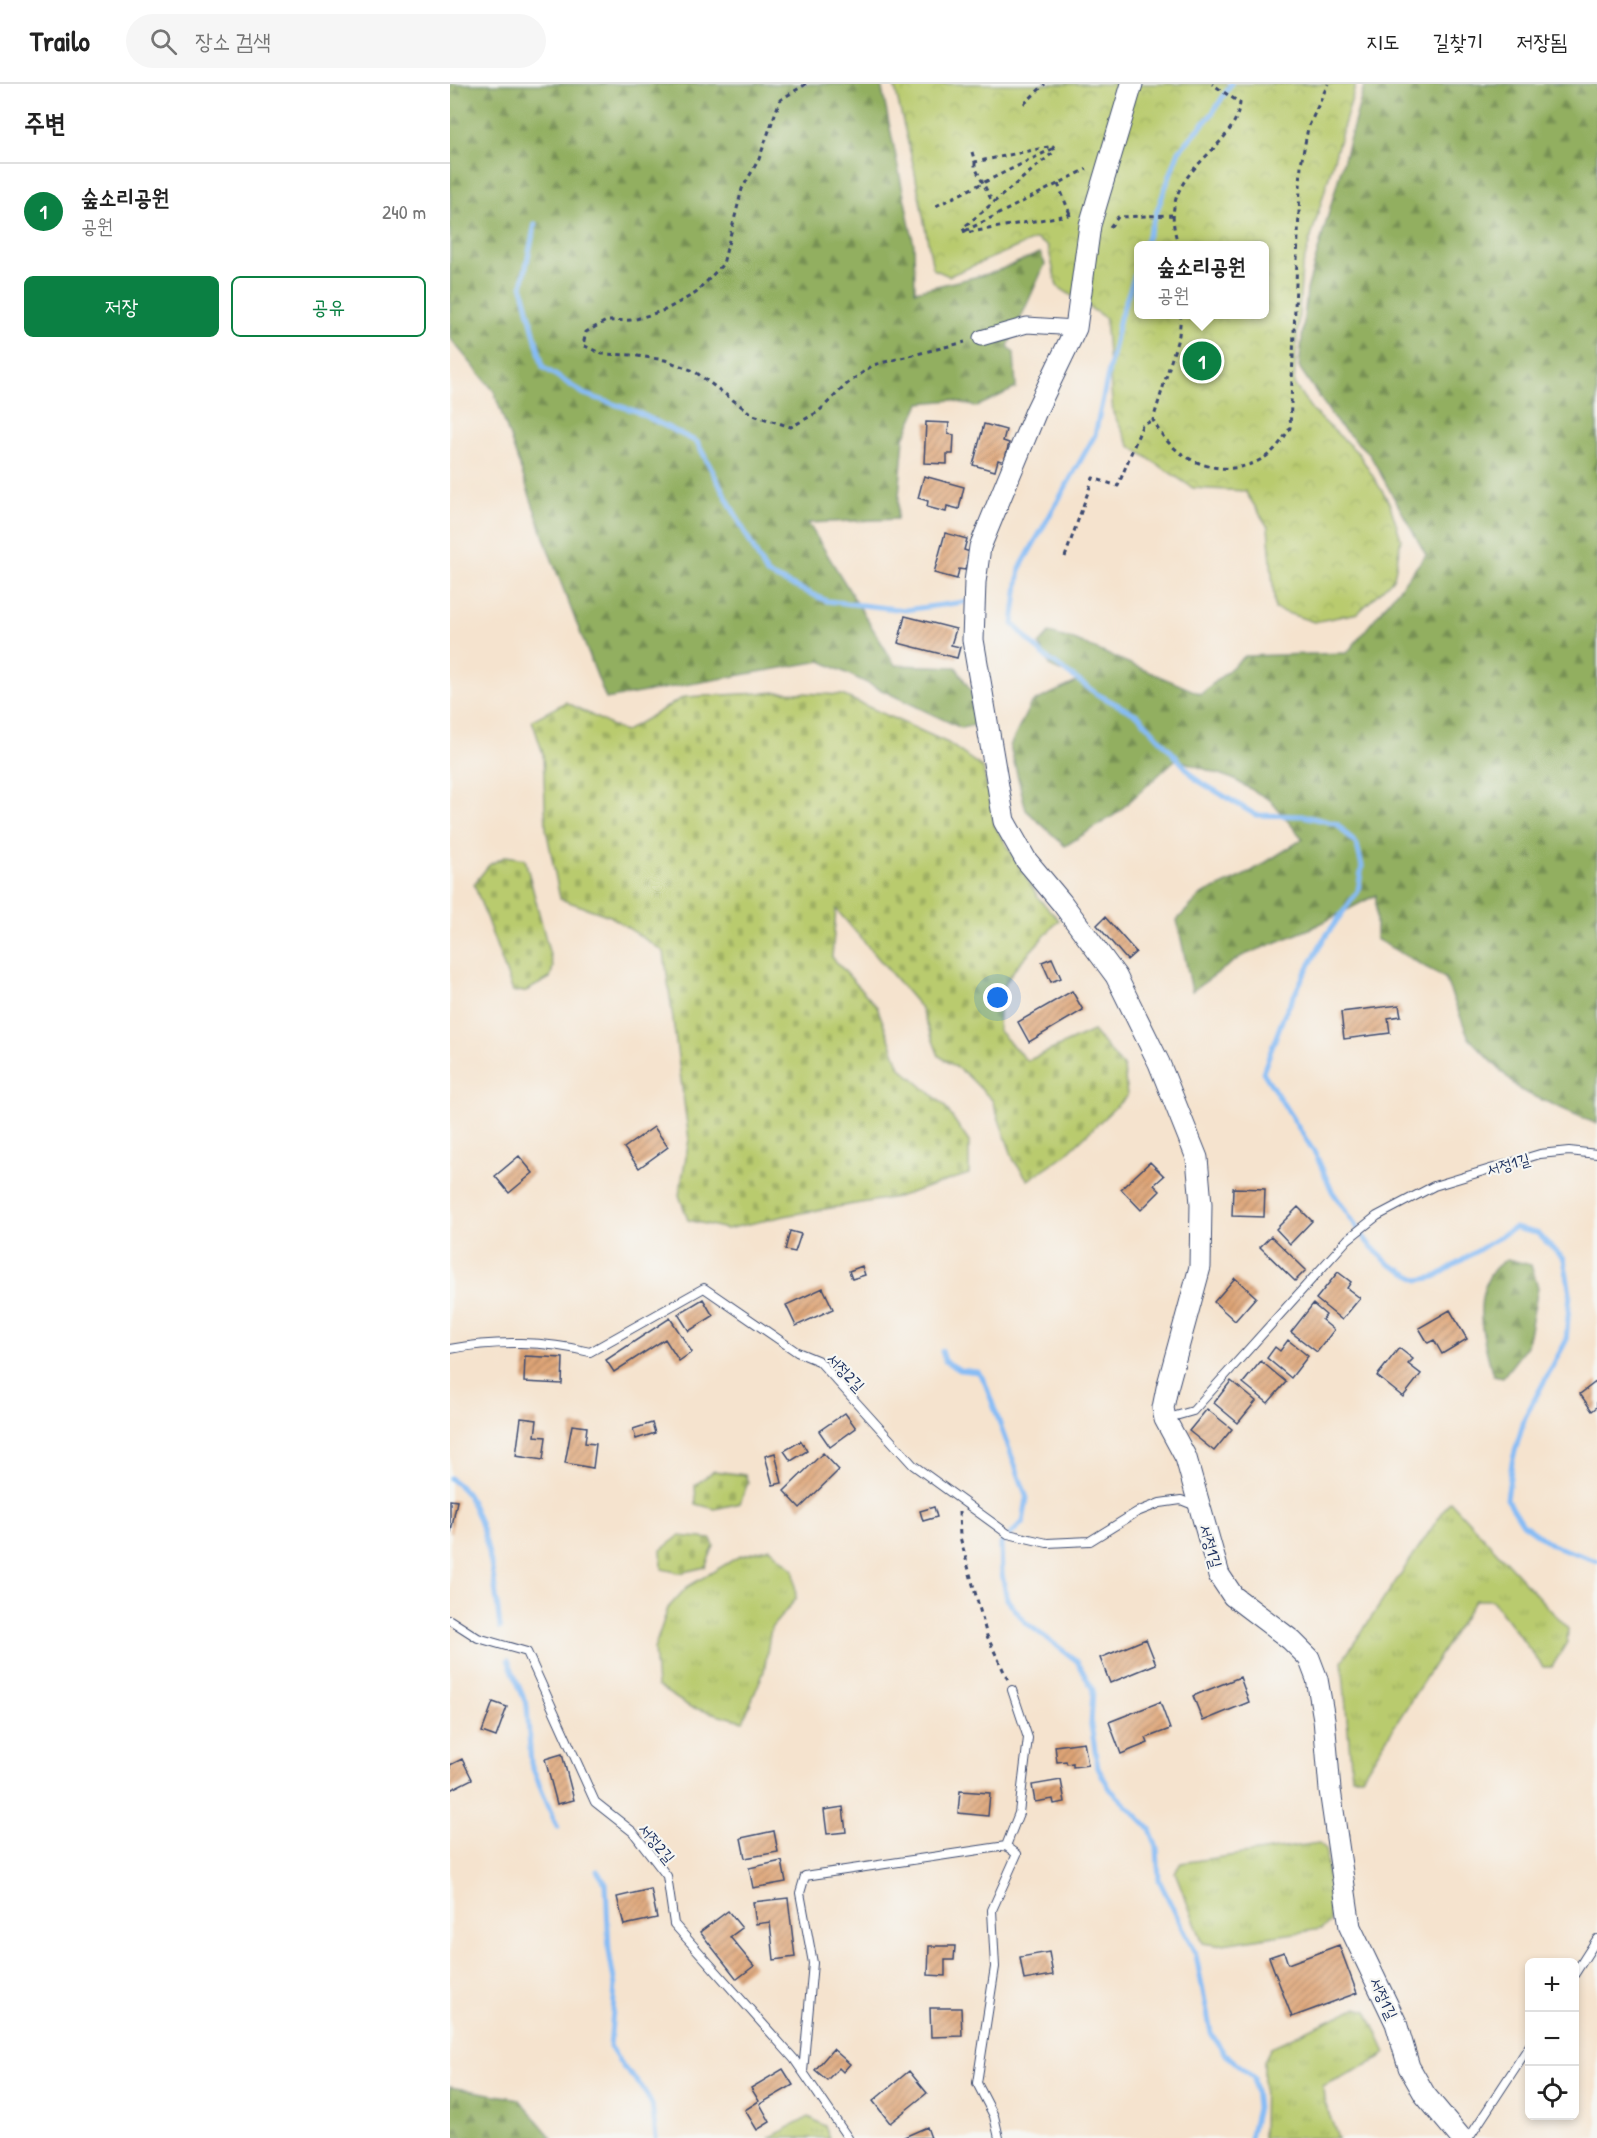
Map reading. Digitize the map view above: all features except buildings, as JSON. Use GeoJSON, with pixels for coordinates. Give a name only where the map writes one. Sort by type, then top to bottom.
{"type":"FeatureCollection","features":[{"type":"Feature","properties":{"kind":"street"},"geometry":{"type":"LineString","coordinates":[[1132,84],[1090,225],[1076,328],[1036,411],[980,547],[975,582],[973,640],[1004,821],[1026,860],[1062,903],[1116,976],[1168,1083],[1197,1158],[1201,1204],[1200,1267],[1167,1388],[1163,1408],[1165,1419]]}},
{"type":"Feature","properties":{"kind":"street"},"geometry":{"type":"LineString","coordinates":[[981,338],[1027,325],[1076,328]]}},
{"type":"Feature","properties":{"kind":"street","name":"서정1길"},"geometry":{"type":"LineString","coordinates":[[1165,1419],[1186,1458],[1219,1575],[1233,1596],[1291,1640],[1309,1658],[1317,1679],[1324,1719],[1330,1790],[1350,1928],[1396,2023],[1409,2067],[1425,2095],[1461,2138]]}},
{"type":"Feature","properties":{"kind":"lane","name":"서정1길"},"geometry":{"type":"LineString","coordinates":[[1165,1419],[1193,1411],[1348,1239],[1377,1216],[1434,1186],[1540,1154],[1569,1151],[1597,1154]]}},
{"type":"Feature","properties":{"kind":"lane","name":"서정2길"},"geometry":{"type":"LineString","coordinates":[[450,1349],[502,1344],[558,1344],[590,1352],[704,1288],[797,1352],[819,1361],[913,1466],[1008,1534],[1047,1543],[1090,1541],[1137,1512],[1160,1503],[1181,1500],[1200,1507]]}},
{"type":"Feature","properties":{"kind":"lane","name":"서정2길"},"geometry":{"type":"LineString","coordinates":[[450,1620],[478,1638],[527,1652],[595,1802],[633,1832],[667,1876],[674,1924],[803,2072],[848,2138]]}},
{"type":"Feature","properties":{"kind":"lane"},"geometry":{"type":"LineString","coordinates":[[1006,1846],[1019,1813],[1028,1738],[1012,1690]]}},
{"type":"Feature","properties":{"kind":"lane"},"geometry":{"type":"LineString","coordinates":[[803,2072],[813,1963],[800,1893],[804,1876],[1006,1846],[1017,1854],[992,1910],[995,1966],[977,2083],[994,2116],[999,2138]]}},
{"type":"Feature","properties":{"kind":"lane"},"geometry":{"type":"LineString","coordinates":[[1579,1968],[1597,1939]]}},
{"type":"Feature","properties":{"kind":"lane"},"geometry":{"type":"LineString","coordinates":[[1469,2138],[1525,2052]]}},
{"type":"Feature","properties":{"kind":"path"},"geometry":{"type":"LineString","coordinates":[[806,84],[780,100],[759,159],[742,189],[723,264],[696,293],[665,309],[633,320],[606,321],[586,332],[583,345],[602,354],[665,360],[694,371],[753,415],[791,427],[818,412],[847,384],[873,365],[981,338]]}},
{"type":"Feature","properties":{"kind":"path"},"geometry":{"type":"LineString","coordinates":[[1024,104],[1045,84]]}},
{"type":"Feature","properties":{"kind":"path"},"geometry":{"type":"LineString","coordinates":[[1178,241],[1172,215],[1185,182],[1198,163],[1231,128],[1240,103],[1212,84]]}},
{"type":"Feature","properties":{"kind":"path"},"geometry":{"type":"LineString","coordinates":[[1181,319],[1179,335],[1153,420],[1161,436],[1174,450],[1193,461],[1216,467],[1243,466],[1263,459],[1280,444],[1290,428],[1301,164],[1308,128],[1328,84]]}},
{"type":"Feature","properties":{"kind":"path"},"geometry":{"type":"LineString","coordinates":[[975,162],[1053,146],[1054,148]]}},
{"type":"Feature","properties":{"kind":"path"},"geometry":{"type":"LineString","coordinates":[[936,206],[1054,148]]}},
{"type":"Feature","properties":{"kind":"path"},"geometry":{"type":"LineString","coordinates":[[964,231],[963,228],[1055,151],[1054,148]]}},
{"type":"Feature","properties":{"kind":"path"},"geometry":{"type":"LineString","coordinates":[[972,152],[975,166],[993,203]]}},
{"type":"Feature","properties":{"kind":"path"},"geometry":{"type":"LineString","coordinates":[[964,231],[1089,168]]}},
{"type":"Feature","properties":{"kind":"path"},"geometry":{"type":"LineString","coordinates":[[1058,184],[1070,214]]}},
{"type":"Feature","properties":{"kind":"path"},"geometry":{"type":"LineString","coordinates":[[964,231],[965,233],[1077,213]]}},
{"type":"Feature","properties":{"kind":"path"},"geometry":{"type":"LineString","coordinates":[[1118,217],[1172,215]]}},
{"type":"Feature","properties":{"kind":"path"},"geometry":{"type":"LineString","coordinates":[[1065,557],[1093,478],[1118,486],[1142,426],[1153,420]]}},
{"type":"Feature","properties":{"kind":"path"},"geometry":{"type":"LineString","coordinates":[[960,1500],[960,1537],[987,1636],[1012,1690]]}},
{"type":"Feature","properties":{"kind":"green space"},"geometry":{"type":"Polygon","coordinates":[[[450,84],[881,84],[914,245],[915,291],[992,273],[1040,253],[1045,264],[1008,346],[1014,353],[1016,388],[976,407],[952,400],[920,403],[904,438],[897,519],[808,523],[895,665],[956,667],[971,691],[975,725],[961,728],[821,661],[606,699],[549,552],[494,391],[450,338],[450,84]]]}},
{"type":"Feature","properties":{"kind":"green space"},"geometry":{"type":"Polygon","coordinates":[[[894,84],[1356,84],[1302,268],[1294,384],[1312,410],[1359,454],[1389,502],[1401,539],[1394,578],[1358,613],[1314,622],[1275,609],[1268,527],[1245,491],[1193,488],[1130,446],[1113,413],[1105,318],[1057,286],[1048,246],[1036,239],[949,276],[933,269],[914,168],[894,84]]]}},
{"type":"Feature","properties":{"kind":"green space"},"geometry":{"type":"Polygon","coordinates":[[[1365,84],[1597,84],[1597,1124],[1520,1090],[1469,1038],[1445,978],[1376,939],[1376,895],[1312,928],[1242,956],[1192,991],[1177,920],[1201,895],[1247,874],[1303,839],[1270,800],[1233,779],[1176,759],[1116,814],[1065,846],[1026,810],[1010,746],[1031,703],[1081,680],[1051,667],[1039,644],[1049,633],[1074,640],[1201,694],[1245,656],[1347,653],[1426,555],[1370,455],[1337,423],[1299,367],[1307,290],[1365,84]]]}},
{"type":"Feature","properties":{"kind":"green space"},"geometry":{"type":"Polygon","coordinates":[[[781,692],[842,695],[948,743],[983,768],[995,826],[1040,900],[1059,920],[1016,967],[1000,992],[998,1030],[1027,1061],[1093,1031],[1124,1068],[1127,1096],[1066,1154],[1028,1180],[1014,1161],[992,1100],[965,1073],[939,1056],[920,1007],[836,909],[832,957],[877,1007],[900,1067],[944,1105],[969,1142],[969,1174],[897,1197],[789,1215],[727,1229],[688,1220],[679,1195],[689,1140],[664,952],[610,916],[560,899],[546,828],[543,754],[532,720],[566,702],[624,732],[684,697],[781,692]]]}},
{"type":"Feature","properties":{"kind":"green space"},"geometry":{"type":"Polygon","coordinates":[[[506,856],[525,859],[553,967],[550,978],[526,991],[513,992],[474,884],[489,865],[506,856]]]}},
{"type":"Feature","properties":{"kind":"green space"},"geometry":{"type":"Polygon","coordinates":[[[1507,1259],[1531,1265],[1538,1288],[1527,1346],[1503,1377],[1493,1375],[1483,1336],[1481,1308],[1486,1283],[1494,1269],[1507,1259]]]}},
{"type":"Feature","properties":{"kind":"green space"},"geometry":{"type":"Polygon","coordinates":[[[714,1471],[745,1475],[748,1482],[740,1503],[715,1509],[696,1504],[695,1485],[714,1471]]]}},
{"type":"Feature","properties":{"kind":"green space"},"geometry":{"type":"Polygon","coordinates":[[[1450,1501],[1568,1629],[1567,1642],[1552,1667],[1543,1667],[1492,1600],[1475,1600],[1362,1777],[1352,1777],[1342,1661],[1450,1501]]]}},
{"type":"Feature","properties":{"kind":"green space"},"geometry":{"type":"Polygon","coordinates":[[[679,1536],[711,1539],[714,1546],[705,1567],[680,1573],[662,1569],[661,1550],[679,1536]]]}},
{"type":"Feature","properties":{"kind":"green space"},"geometry":{"type":"Polygon","coordinates":[[[770,1548],[794,1570],[796,1599],[771,1628],[764,1671],[743,1721],[690,1707],[657,1686],[654,1649],[668,1608],[687,1587],[738,1557],[770,1548]]]}},
{"type":"Feature","properties":{"kind":"green space"},"geometry":{"type":"Polygon","coordinates":[[[1319,1843],[1326,1849],[1330,1923],[1321,1929],[1216,1945],[1203,1943],[1175,1872],[1181,1863],[1319,1843]]]}},
{"type":"Feature","properties":{"kind":"green space"},"geometry":{"type":"Polygon","coordinates":[[[1356,2008],[1367,2011],[1386,2053],[1379,2059],[1323,2086],[1324,2100],[1338,2138],[1263,2138],[1264,2061],[1271,2047],[1356,2008]]]}},
{"type":"Feature","properties":{"kind":"green space"},"geometry":{"type":"Polygon","coordinates":[[[450,2087],[519,2099],[552,2138],[450,2138],[450,2087]]]}},
{"type":"Feature","properties":{"kind":"green space"},"geometry":{"type":"Polygon","coordinates":[[[809,2117],[825,2126],[829,2138],[769,2138],[809,2117]]]}},
{"type":"Feature","properties":{"kind":"waterway"},"geometry":{"type":"LineString","coordinates":[[1146,241],[1179,151],[1212,114],[1231,84]]}},
{"type":"Feature","properties":{"kind":"waterway"},"geometry":{"type":"LineString","coordinates":[[535,224],[522,286],[543,367],[584,394],[635,411],[697,442],[767,574],[827,601],[905,610],[964,602]]}},
{"type":"Feature","properties":{"kind":"waterway"},"geometry":{"type":"LineString","coordinates":[[1134,277],[1120,318],[1095,435],[1020,568],[1013,624],[1043,655],[1097,694],[1139,716],[1197,780],[1256,815],[1304,816],[1337,824],[1357,845],[1362,866],[1358,891],[1323,940],[1302,979],[1283,1018],[1263,1072],[1316,1155],[1332,1191],[1368,1243],[1389,1264],[1419,1280],[1435,1277],[1514,1228],[1537,1233],[1564,1259],[1570,1293],[1566,1341],[1525,1417],[1512,1462],[1507,1499],[1523,1524],[1552,1545],[1597,1561]]}},
{"type":"Feature","properties":{"kind":"waterway"},"geometry":{"type":"LineString","coordinates":[[942,1351],[945,1361],[960,1370],[978,1372],[984,1380],[1027,1498],[1023,1522],[1001,1544],[1002,1574],[1007,1599],[1025,1622],[1077,1661],[1093,1690],[1091,1725],[1098,1768],[1110,1789],[1150,1829],[1157,1848],[1159,1880],[1196,1955],[1211,2033],[1224,2053],[1254,2078],[1257,2108],[1250,2138]]}},
{"type":"Feature","properties":{"kind":"waterway"},"geometry":{"type":"LineString","coordinates":[[450,1478],[468,1495],[482,1529],[494,1578],[500,1628]]}},
{"type":"Feature","properties":{"kind":"waterway"},"geometry":{"type":"LineString","coordinates":[[508,1660],[527,1706],[531,1764],[557,1827]]}},
{"type":"Feature","properties":{"kind":"waterway"},"geometry":{"type":"LineString","coordinates":[[597,1871],[606,1884],[609,1951],[615,1986],[610,2047],[623,2067],[642,2087],[652,2105],[656,2138]]}},
{"type":"Feature","properties":{"kind":"place","name":"숲소리공원"},"geometry":{"type":"Point","coordinates":[1202,361]}}]}
